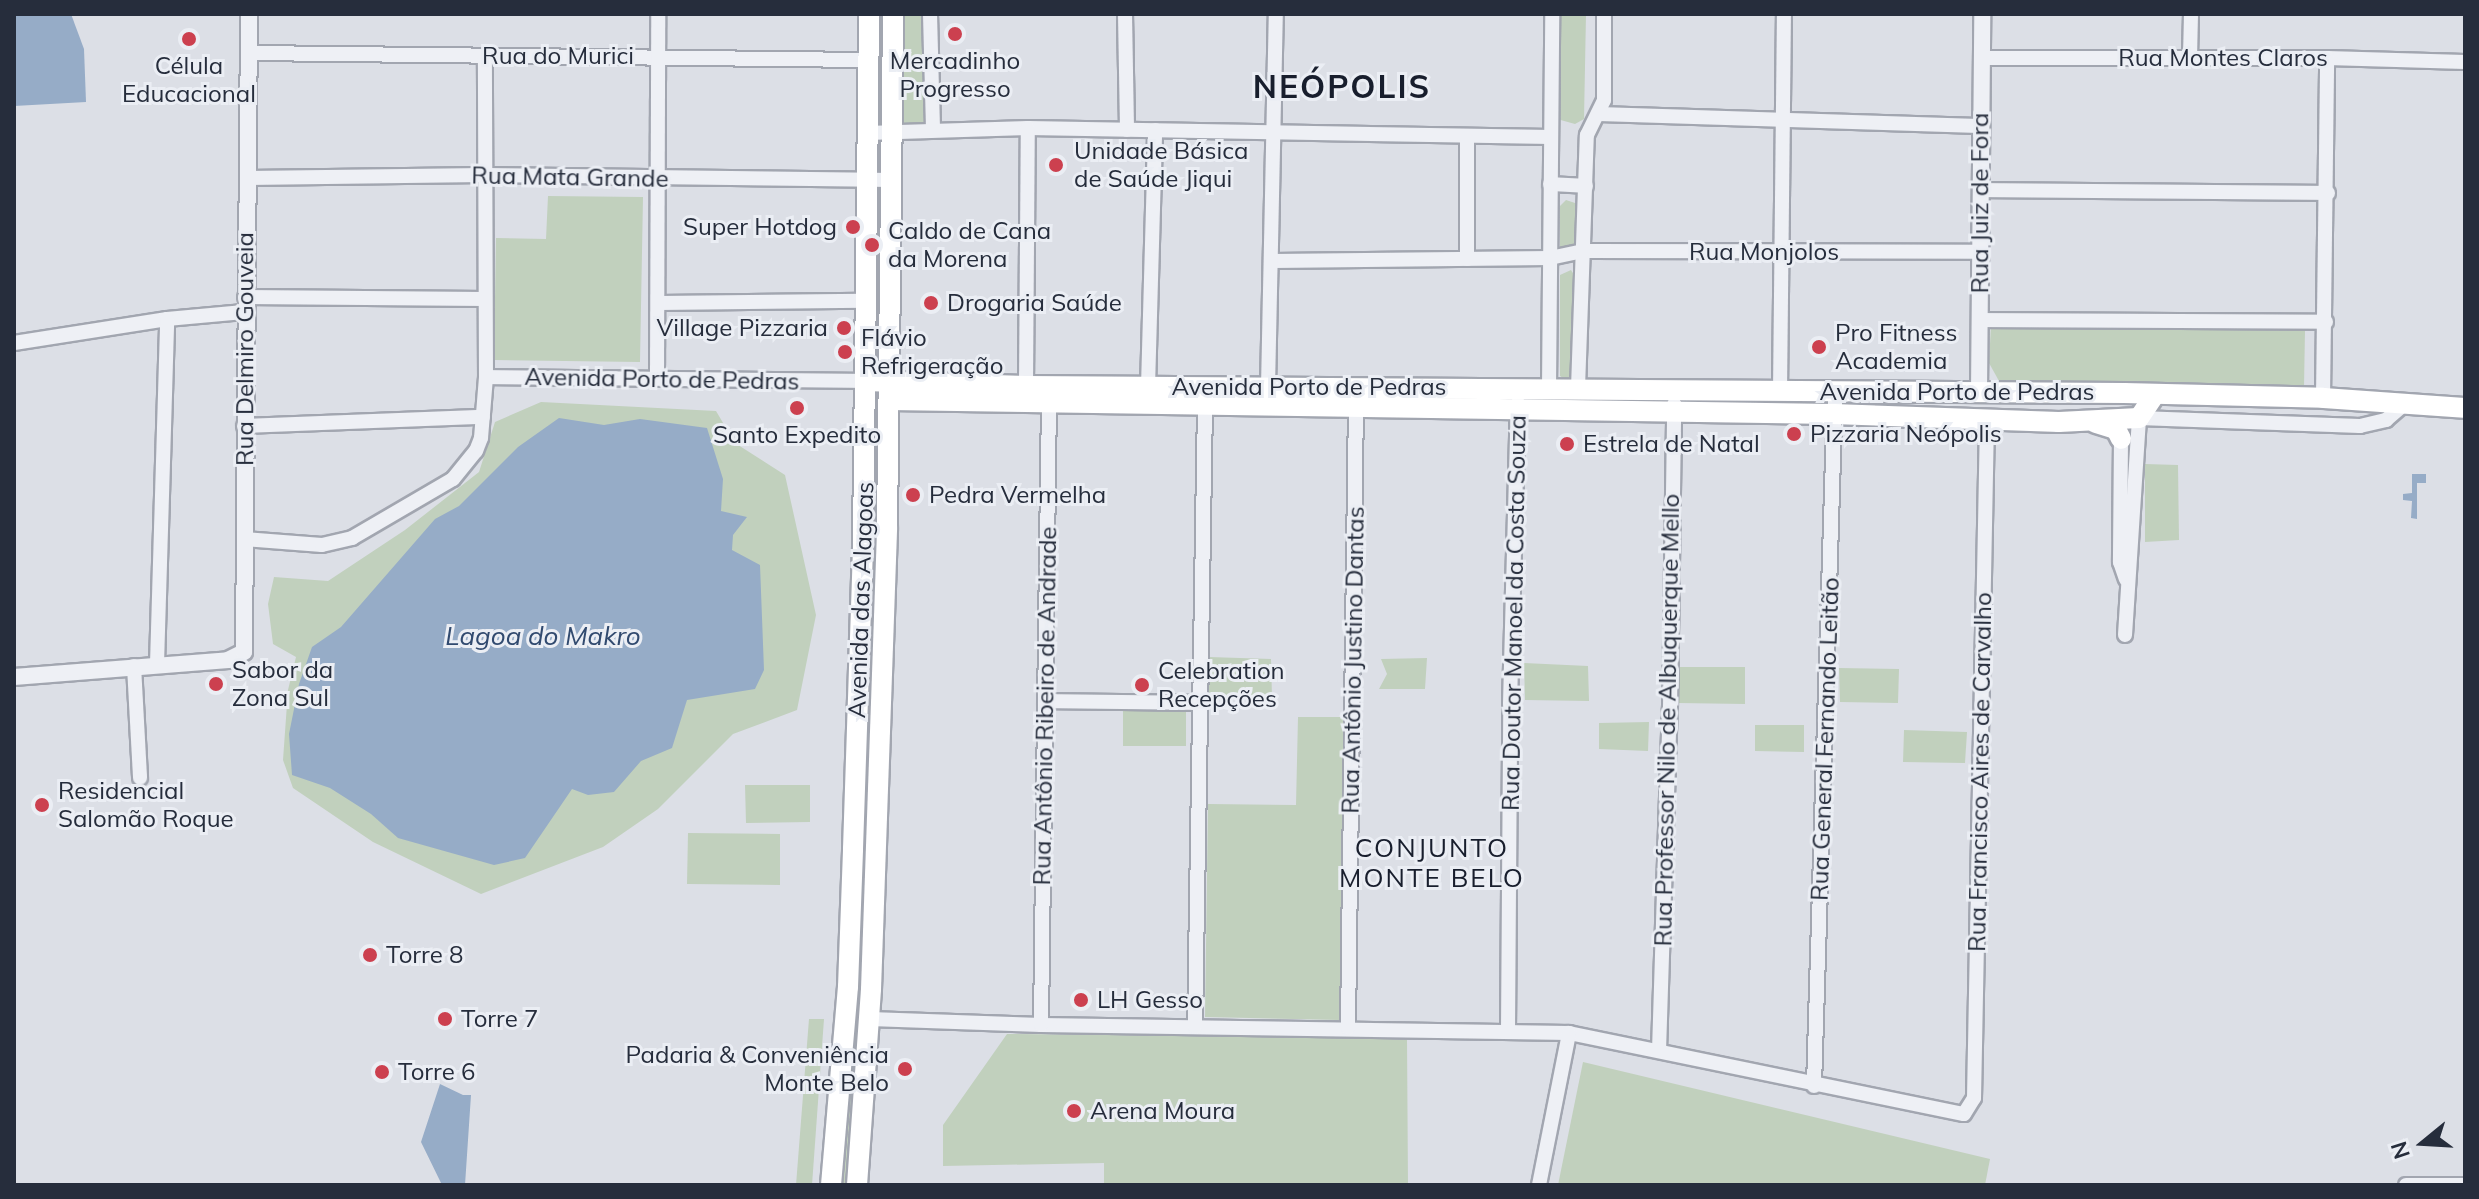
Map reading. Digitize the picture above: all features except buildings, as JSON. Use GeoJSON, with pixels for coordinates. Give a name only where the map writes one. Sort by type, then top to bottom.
{"type":"FeatureCollection","features":[{"type":"Feature","properties":{"kind":"main road","name":"Avenida das Alagoas"},"geometry":{"type":"LineString","coordinates":[[831,1185],[848,987],[863,543],[869,14]]}},
{"type":"Feature","properties":{"kind":"main road","name":"Avenida das Alagoas"},"geometry":{"type":"LineString","coordinates":[[857,1185],[870,1019],[887,529],[893,14]]}},
{"type":"Feature","properties":{"kind":"main road","name":"Avenida Porto de Pedras"},"geometry":{"type":"LineString","coordinates":[[865,381],[889,391],[1049,394],[1205,406],[1518,388],[1578,388],[2133,393],[2323,398],[2465,408]]}},
{"type":"Feature","properties":{"kind":"main road","name":"Avenida Porto de Pedras"},"geometry":{"type":"LineString","coordinates":[[889,391],[1026,386],[1049,394],[1148,387],[1268,387],[1519,410],[2084,421],[2134,418]]}},
{"type":"Feature","properties":{"kind":"main road"},"geometry":{"type":"LineString","coordinates":[[2133,393],[2136,407],[2134,418]]}},
{"type":"Feature","properties":{"kind":"main road"},"geometry":{"type":"LineString","coordinates":[[2134,418],[2155,394]]}},
{"type":"Feature","properties":{"kind":"main road"},"geometry":{"type":"LineString","coordinates":[[2084,421],[2110,425],[2121,439]]}},
{"type":"Feature","properties":{"kind":"main road"},"geometry":{"type":"LineString","coordinates":[[864,479],[871,490],[872,521],[887,529]]}},
{"type":"Feature","properties":{"kind":"main road"},"geometry":{"type":"LineString","coordinates":[[863,543],[873,545],[878,551],[878,608],[884,624]]}},
{"type":"Feature","properties":{"kind":"main road"},"geometry":{"type":"LineString","coordinates":[[848,987],[871,989]]}},
{"type":"Feature","properties":{"kind":"street","name":"Rua Delmiro Gouveia"},"geometry":{"type":"LineString","coordinates":[[157,664],[236,658],[246,647],[244,304],[249,14]]}},
{"type":"Feature","properties":{"kind":"street"},"geometry":{"type":"LineString","coordinates":[[657,377],[660,177],[658,14]]}},
{"type":"Feature","properties":{"kind":"street"},"geometry":{"type":"LineString","coordinates":[[930,14],[933,129]]}},
{"type":"Feature","properties":{"kind":"street"},"geometry":{"type":"LineString","coordinates":[[1125,14],[1127,130]]}},
{"type":"Feature","properties":{"kind":"street"},"geometry":{"type":"LineString","coordinates":[[1268,387],[1276,14]]}},
{"type":"Feature","properties":{"kind":"street"},"geometry":{"type":"LineString","coordinates":[[1549,389],[1552,14]]}},
{"type":"Feature","properties":{"kind":"street"},"geometry":{"type":"LineString","coordinates":[[1578,388],[1587,135],[1604,100],[1604,14]]}},
{"type":"Feature","properties":{"kind":"street"},"geometry":{"type":"LineString","coordinates":[[1780,391],[1780,120],[1784,14]]}},
{"type":"Feature","properties":{"kind":"street","name":"Rua Juiz de Fora"},"geometry":{"type":"LineString","coordinates":[[1979,392],[1982,14]]}},
{"type":"Feature","properties":{"kind":"street"},"geometry":{"type":"LineString","coordinates":[[2190,58],[2191,14]]}},
{"type":"Feature","properties":{"kind":"street","name":"Rua do Murici"},"geometry":{"type":"LineString","coordinates":[[249,53],[485,57],[658,55],[868,60]]}},
{"type":"Feature","properties":{"kind":"street"},"geometry":{"type":"LineString","coordinates":[[244,539],[322,545],[361,533],[462,470],[476,451],[486,377],[485,57]]}},
{"type":"Feature","properties":{"kind":"street","name":"Rua Montes Claros"},"geometry":{"type":"LineString","coordinates":[[1981,58],[2327,58],[2465,62]]}},
{"type":"Feature","properties":{"kind":"street"},"geometry":{"type":"LineString","coordinates":[[2323,398],[2328,193],[2327,58]]}},
{"type":"Feature","properties":{"kind":"street"},"geometry":{"type":"LineString","coordinates":[[1598,114],[1980,126]]}},
{"type":"Feature","properties":{"kind":"street"},"geometry":{"type":"LineString","coordinates":[[867,133],[1028,128],[1551,137]]}},
{"type":"Feature","properties":{"kind":"street"},"geometry":{"type":"LineString","coordinates":[[1026,386],[1028,128]]}},
{"type":"Feature","properties":{"kind":"street"},"geometry":{"type":"LineString","coordinates":[[1148,387],[1155,130]]}},
{"type":"Feature","properties":{"kind":"street"},"geometry":{"type":"LineString","coordinates":[[1467,136],[1467,259]]}},
{"type":"Feature","properties":{"kind":"street","name":"Rua Mata Grande"},"geometry":{"type":"LineString","coordinates":[[247,178],[484,175],[893,180]]}},
{"type":"Feature","properties":{"kind":"street"},"geometry":{"type":"LineString","coordinates":[[1550,184],[1586,186]]}},
{"type":"Feature","properties":{"kind":"street"},"geometry":{"type":"LineString","coordinates":[[1980,190],[2328,193]]}},
{"type":"Feature","properties":{"kind":"street","name":"Rua Monjolos"},"geometry":{"type":"LineString","coordinates":[[1273,261],[1550,258],[1584,251],[1980,252]]}},
{"type":"Feature","properties":{"kind":"street"},"geometry":{"type":"LineString","coordinates":[[14,343],[244,304],[485,299]]}},
{"type":"Feature","properties":{"kind":"street"},"geometry":{"type":"LineString","coordinates":[[659,303],[864,301]]}},
{"type":"Feature","properties":{"kind":"street"},"geometry":{"type":"LineString","coordinates":[[14,677],[157,664],[167,319]]}},
{"type":"Feature","properties":{"kind":"street"},"geometry":{"type":"LineString","coordinates":[[1979,320],[2326,322]]}},
{"type":"Feature","properties":{"kind":"street","name":"Avenida Porto de Pedras"},"geometry":{"type":"LineString","coordinates":[[486,377],[865,381]]}},
{"type":"Feature","properties":{"kind":"street","name":"Rua Doutor Manoel da Costa Souza"},"geometry":{"type":"LineString","coordinates":[[1508,1031],[1510,704],[1518,388]]}},
{"type":"Feature","properties":{"kind":"street","name":"Rua Professor Nilo de Albuquerque Mello"},"geometry":{"type":"LineString","coordinates":[[1659,1051],[1670,708],[1674,390]]}},
{"type":"Feature","properties":{"kind":"street","name":"Rua General Fernando Leitão"},"geometry":{"type":"LineString","coordinates":[[1814,1086],[1828,709],[1835,392]]}},
{"type":"Feature","properties":{"kind":"street","name":"Rua Antônio Ribeiro de Andrade"},"geometry":{"type":"LineString","coordinates":[[1041,1025],[1049,394]]}},
{"type":"Feature","properties":{"kind":"street","name":"Rua Antônio Justino Dantas"},"geometry":{"type":"LineString","coordinates":[[1348,1028],[1356,397]]}},
{"type":"Feature","properties":{"kind":"street","name":"Avenida Porto de Pedras"},"geometry":{"type":"LineString","coordinates":[[2134,418],[2360,426],[2386,420],[2403,405]]}},
{"type":"Feature","properties":{"kind":"street"},"geometry":{"type":"LineString","coordinates":[[1195,1027],[1205,406]]}},
{"type":"Feature","properties":{"kind":"street"},"geometry":{"type":"LineString","coordinates":[[244,426],[483,417]]}},
{"type":"Feature","properties":{"kind":"street"},"geometry":{"type":"LineString","coordinates":[[2125,635],[2126,580],[2131,566],[2134,418]]}},
{"type":"Feature","properties":{"kind":"street","name":"Rua Francisco Aires de Carvalho"},"geometry":{"type":"LineString","coordinates":[[1814,1086],[1957,1115],[1968,1110],[1974,1098],[1987,419]]}},
{"type":"Feature","properties":{"kind":"street"},"geometry":{"type":"LineString","coordinates":[[2121,439],[2120,562],[2126,580]]}},
{"type":"Feature","properties":{"kind":"street"},"geometry":{"type":"LineString","coordinates":[[134,666],[140,778]]}},
{"type":"Feature","properties":{"kind":"street"},"geometry":{"type":"LineString","coordinates":[[1045,701],[1198,703]]}},
{"type":"Feature","properties":{"kind":"street"},"geometry":{"type":"LineString","coordinates":[[870,1019],[1041,1025],[1569,1033],[1814,1086]]}},
{"type":"Feature","properties":{"kind":"street"},"geometry":{"type":"LineString","coordinates":[[1539,1185],[1569,1033]]}},
{"type":"Feature","properties":{"kind":"street"},"geometry":{"type":"LineString","coordinates":[[2407,1184],[2465,1185]]}},
{"type":"Feature","properties":{"kind":"green space"},"geometry":{"type":"Polygon","coordinates":[[[878,14],[889,14],[889,122],[878,122],[878,14]]]}},
{"type":"Feature","properties":{"kind":"green space"},"geometry":{"type":"Polygon","coordinates":[[[1559,14],[1586,14],[1584,119],[1575,124],[1557,119],[1559,14]]]}},
{"type":"Feature","properties":{"kind":"green space"},"geometry":{"type":"Polygon","coordinates":[[[905,16],[925,16],[924,123],[903,123],[905,16]]]}},
{"type":"Feature","properties":{"kind":"green space"},"geometry":{"type":"Polygon","coordinates":[[[882,188],[885,375],[873,374],[874,194],[882,188]]]}},
{"type":"Feature","properties":{"kind":"green space"},"geometry":{"type":"Polygon","coordinates":[[[548,196],[643,197],[640,362],[494,360],[496,238],[546,239],[548,196]]]}},
{"type":"Feature","properties":{"kind":"green space"},"geometry":{"type":"Polygon","coordinates":[[[1566,200],[1578,204],[1577,247],[1560,250],[1560,206],[1566,200]]]}},
{"type":"Feature","properties":{"kind":"green space"},"geometry":{"type":"Polygon","coordinates":[[[1571,270],[1576,278],[1573,377],[1566,380],[1560,376],[1560,275],[1571,270]]]}},
{"type":"Feature","properties":{"kind":"green space"},"geometry":{"type":"Polygon","coordinates":[[[1991,325],[2305,330],[2304,387],[1999,381],[1989,363],[1991,325]]]}},
{"type":"Feature","properties":{"kind":"green space"},"geometry":{"type":"Polygon","coordinates":[[[884,389],[881,518],[876,519],[877,483],[870,473],[871,401],[884,389]]]}},
{"type":"Feature","properties":{"kind":"green space","name":"Lagoa do Makro"},"geometry":{"type":"Polygon","coordinates":[[[541,402],[716,411],[735,443],[785,475],[816,615],[797,710],[733,734],[658,809],[603,847],[481,894],[373,842],[293,788],[283,760],[288,690],[296,657],[273,644],[268,604],[274,577],[328,581],[405,530],[479,472],[495,422],[541,402]]]}},
{"type":"Feature","properties":{"kind":"green space"},"geometry":{"type":"Polygon","coordinates":[[[2145,464],[2178,465],[2179,540],[2145,542],[2145,464]]]}},
{"type":"Feature","properties":{"kind":"green space"},"geometry":{"type":"Polygon","coordinates":[[[871,558],[875,559],[873,626],[878,632],[867,980],[861,982],[853,976],[871,558]]]}},
{"type":"Feature","properties":{"kind":"green space"},"geometry":{"type":"Polygon","coordinates":[[[1209,657],[1271,659],[1272,698],[1209,695],[1209,657]]]}},
{"type":"Feature","properties":{"kind":"green space"},"geometry":{"type":"Polygon","coordinates":[[[1427,658],[1425,689],[1379,689],[1387,674],[1381,659],[1427,658]]]}},
{"type":"Feature","properties":{"kind":"green space"},"geometry":{"type":"Polygon","coordinates":[[[1524,663],[1588,666],[1589,701],[1525,700],[1524,663]]]}},
{"type":"Feature","properties":{"kind":"green space"},"geometry":{"type":"Polygon","coordinates":[[[1677,667],[1745,667],[1745,704],[1678,703],[1677,667]]]}},
{"type":"Feature","properties":{"kind":"green space"},"geometry":{"type":"Polygon","coordinates":[[[1839,668],[1899,669],[1898,703],[1840,702],[1839,668]]]}},
{"type":"Feature","properties":{"kind":"green space"},"geometry":{"type":"Polygon","coordinates":[[[1123,707],[1186,708],[1186,746],[1123,746],[1123,707]]]}},
{"type":"Feature","properties":{"kind":"green space"},"geometry":{"type":"Polygon","coordinates":[[[1298,717],[1344,717],[1340,1020],[1205,1017],[1208,804],[1296,805],[1298,717]]]}},
{"type":"Feature","properties":{"kind":"green space"},"geometry":{"type":"Polygon","coordinates":[[[1649,722],[1648,751],[1599,749],[1599,723],[1649,722]]]}},
{"type":"Feature","properties":{"kind":"green space"},"geometry":{"type":"Polygon","coordinates":[[[1755,725],[1804,725],[1804,752],[1755,751],[1755,725]]]}},
{"type":"Feature","properties":{"kind":"green space"},"geometry":{"type":"Polygon","coordinates":[[[1904,730],[1967,732],[1965,763],[1903,762],[1904,730]]]}},
{"type":"Feature","properties":{"kind":"green space"},"geometry":{"type":"Polygon","coordinates":[[[745,785],[810,785],[810,822],[746,823],[745,785]]]}},
{"type":"Feature","properties":{"kind":"green space"},"geometry":{"type":"Polygon","coordinates":[[[688,833],[780,834],[780,885],[687,884],[688,833]]]}},
{"type":"Feature","properties":{"kind":"green space"},"geometry":{"type":"Polygon","coordinates":[[[859,997],[868,1000],[850,1185],[836,1185],[853,1002],[859,997]]]}},
{"type":"Feature","properties":{"kind":"green space"},"geometry":{"type":"Polygon","coordinates":[[[809,1019],[824,1019],[812,1185],[796,1185],[809,1019]]]}},
{"type":"Feature","properties":{"kind":"green space"},"geometry":{"type":"Polygon","coordinates":[[[1007,1034],[1407,1038],[1408,1185],[1104,1185],[1104,1163],[943,1166],[943,1125],[1007,1034]]]}},
{"type":"Feature","properties":{"kind":"green space"},"geometry":{"type":"Polygon","coordinates":[[[1583,1062],[1990,1159],[1985,1185],[1558,1185],[1583,1062]]]}},
{"type":"Feature","properties":{"kind":"water"},"geometry":{"type":"Polygon","coordinates":[[[14,14],[71,14],[84,49],[86,102],[14,106],[14,14]]]}},
{"type":"Feature","properties":{"kind":"water","name":"Lagoa do Makro"},"geometry":{"type":"Polygon","coordinates":[[[559,418],[604,425],[640,419],[707,428],[723,479],[721,511],[747,517],[733,535],[732,550],[760,565],[764,670],[755,689],[687,700],[672,748],[641,761],[614,792],[588,795],[572,789],[525,858],[494,865],[398,838],[371,814],[330,788],[292,775],[289,734],[299,684],[312,647],[341,627],[435,519],[459,506],[518,447],[559,418]]]}},
{"type":"Feature","properties":{"kind":"water"},"geometry":{"type":"Polygon","coordinates":[[[2412,474],[2426,474],[2426,483],[2417,483],[2417,519],[2411,518],[2412,501],[2403,500],[2403,494],[2412,493],[2412,474]]]}},
{"type":"Feature","properties":{"kind":"water"},"geometry":{"type":"Polygon","coordinates":[[[440,1084],[463,1095],[471,1095],[465,1185],[442,1185],[421,1142],[440,1084]]]}},
{"type":"Feature","properties":{"kind":"place","name":"Mercadinho Progresso"},"geometry":{"type":"Point","coordinates":[955,34]}},
{"type":"Feature","properties":{"kind":"place","name":"Célula Educacional"},"geometry":{"type":"Point","coordinates":[189,39]}},
{"type":"Feature","properties":{"kind":"place","name":"Unidade Básica de Saúde Jiqui"},"geometry":{"type":"Point","coordinates":[1056,165]}},
{"type":"Feature","properties":{"kind":"place","name":"Super Hotdog"},"geometry":{"type":"Point","coordinates":[853,227]}},
{"type":"Feature","properties":{"kind":"place","name":"Caldo de Cana da Morena"},"geometry":{"type":"Point","coordinates":[872,245]}},
{"type":"Feature","properties":{"kind":"place","name":"Drogaria Saúde"},"geometry":{"type":"Point","coordinates":[931,303]}},
{"type":"Feature","properties":{"kind":"place","name":"Village Pizzaria"},"geometry":{"type":"Point","coordinates":[844,328]}},
{"type":"Feature","properties":{"kind":"place","name":"Pro Fitness Academia"},"geometry":{"type":"Point","coordinates":[1819,347]}},
{"type":"Feature","properties":{"kind":"place","name":"Flávio Refrigeração"},"geometry":{"type":"Point","coordinates":[845,352]}},
{"type":"Feature","properties":{"kind":"place","name":"Santo Expedito"},"geometry":{"type":"Point","coordinates":[797,408]}},
{"type":"Feature","properties":{"kind":"place","name":"Pizzaria Neópolis"},"geometry":{"type":"Point","coordinates":[1794,434]}},
{"type":"Feature","properties":{"kind":"place","name":"Estrela de Natal"},"geometry":{"type":"Point","coordinates":[1567,444]}},
{"type":"Feature","properties":{"kind":"place","name":"Pedra Vermelha"},"geometry":{"type":"Point","coordinates":[913,495]}},
{"type":"Feature","properties":{"kind":"place","name":"Sabor da Zona Sul"},"geometry":{"type":"Point","coordinates":[216,684]}},
{"type":"Feature","properties":{"kind":"place","name":"Celebration Recepções"},"geometry":{"type":"Point","coordinates":[1142,685]}},
{"type":"Feature","properties":{"kind":"place","name":"Residencial Salomão Roque"},"geometry":{"type":"Point","coordinates":[42,805]}},
{"type":"Feature","properties":{"kind":"place","name":"Torre 8"},"geometry":{"type":"Point","coordinates":[370,955]}},
{"type":"Feature","properties":{"kind":"place","name":"LH Gesso"},"geometry":{"type":"Point","coordinates":[1081,1000]}},
{"type":"Feature","properties":{"kind":"place","name":"Torre 7"},"geometry":{"type":"Point","coordinates":[445,1019]}},
{"type":"Feature","properties":{"kind":"place","name":"Padaria & Conveniência Monte Belo"},"geometry":{"type":"Point","coordinates":[905,1069]}},
{"type":"Feature","properties":{"kind":"place","name":"Torre 6"},"geometry":{"type":"Point","coordinates":[382,1072]}},
{"type":"Feature","properties":{"kind":"place","name":"Arena Moura"},"geometry":{"type":"Point","coordinates":[1074,1111]}},
{"type":"Feature","properties":{"kind":"district","name":"NEÓPOLIS"},"geometry":{"type":"Point","coordinates":[1342,86]}},
{"type":"Feature","properties":{"kind":"district","name":"CONJUNTO MONTE BELO"},"geometry":{"type":"Point","coordinates":[1432,863]}}]}
